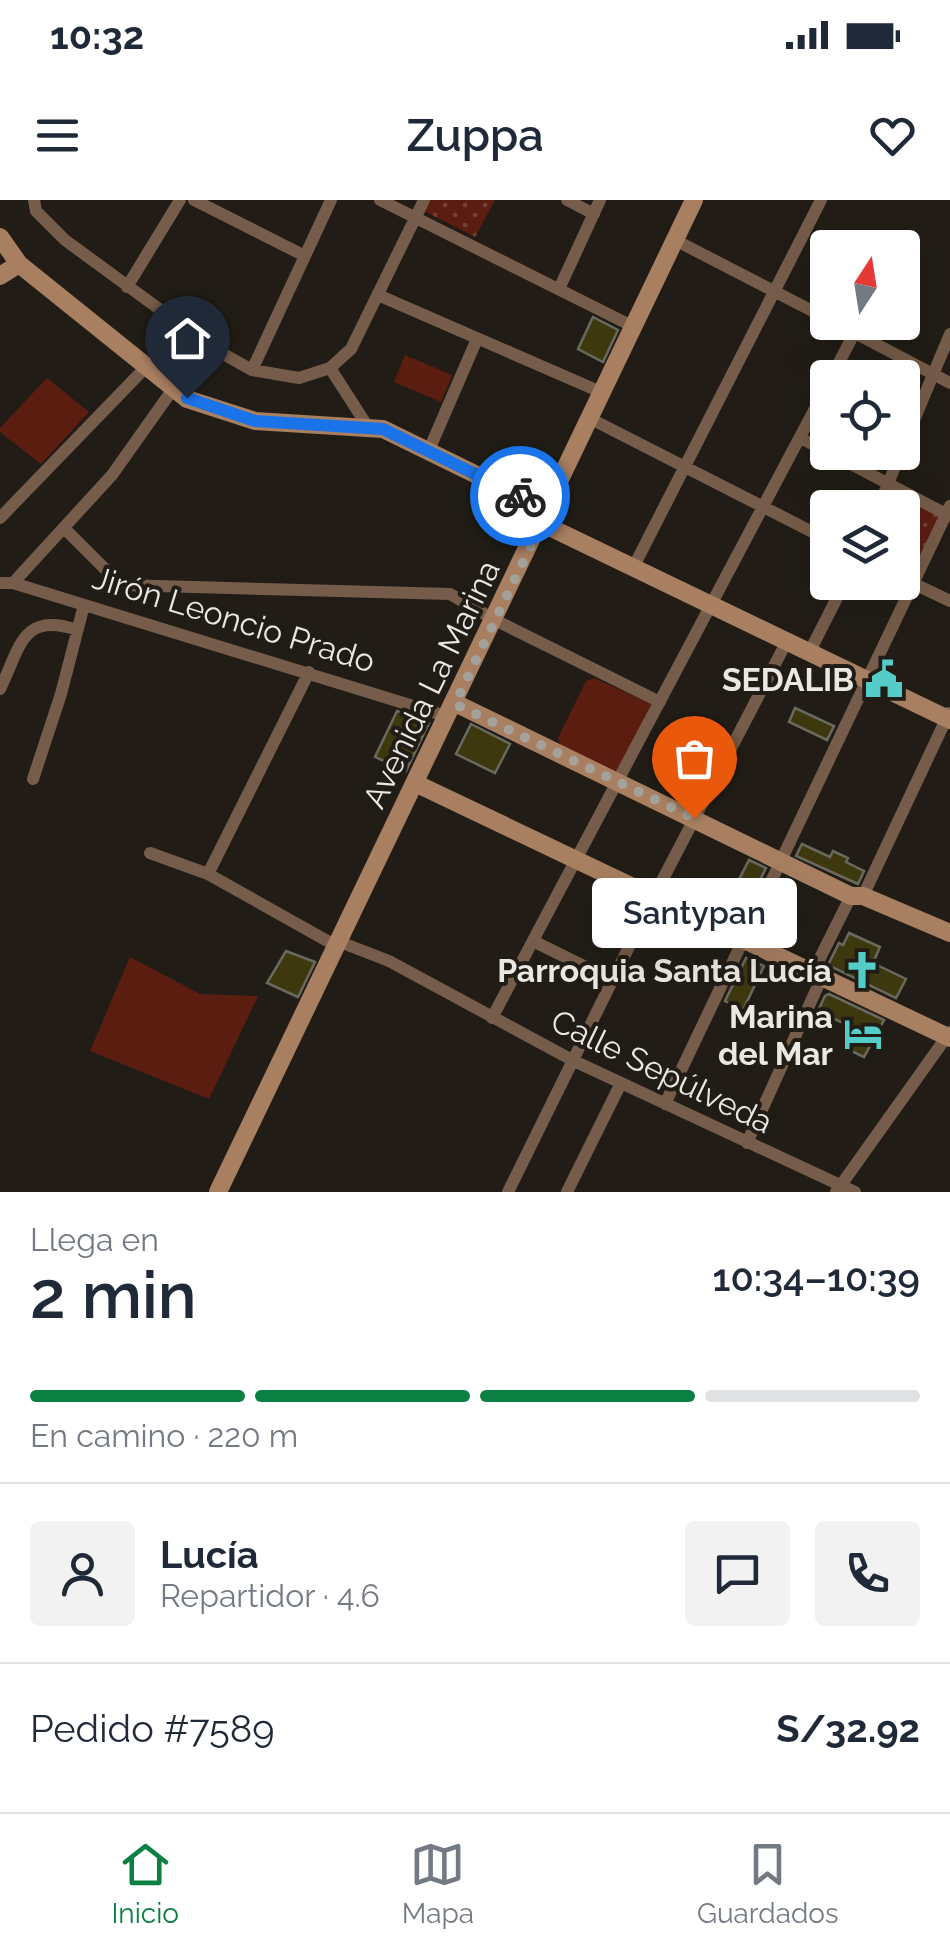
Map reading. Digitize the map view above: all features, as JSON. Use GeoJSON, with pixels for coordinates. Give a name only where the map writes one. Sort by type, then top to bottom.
{"type":"FeatureCollection","features":[{"type":"Feature","properties":{"kind":"street"},"geometry":{"type":"LineString","coordinates":[[34,200],[36,211],[64,240],[210,348],[252,370],[299,378],[330,368],[351,349],[424,200]]}},
{"type":"Feature","properties":{"kind":"street"},"geometry":{"type":"LineString","coordinates":[[127,287],[180,200]]}},
{"type":"Feature","properties":{"kind":"street"},"geometry":{"type":"LineString","coordinates":[[194,200],[305,256]]}},
{"type":"Feature","properties":{"kind":"street"},"geometry":{"type":"LineString","coordinates":[[252,370],[331,200]]}},
{"type":"Feature","properties":{"kind":"street"},"geometry":{"type":"LineString","coordinates":[[380,200],[634,326]]}},
{"type":"Feature","properties":{"kind":"street"},"geometry":{"type":"LineString","coordinates":[[559,289],[597,207],[567,200]]}},
{"type":"Feature","properties":{"kind":"street","name":"Avenida La Marina"},"geometry":{"type":"LineString","coordinates":[[218,1192],[694,200]]}},
{"type":"Feature","properties":{"kind":"street"},"geometry":{"type":"LineString","coordinates":[[633,568],[821,200]]}},
{"type":"Feature","properties":{"kind":"street"},"geometry":{"type":"LineString","coordinates":[[0,236],[19,264],[174,389],[210,409],[255,421],[383,429],[429,450],[633,568],[867,682],[949,716],[818,975],[747,1143]]}},
{"type":"Feature","properties":{"kind":"street"},"geometry":{"type":"LineString","coordinates":[[675,240],[810,310]]}},
{"type":"Feature","properties":{"kind":"street"},"geometry":{"type":"LineString","coordinates":[[0,276],[19,264]]}},
{"type":"Feature","properties":{"kind":"street"},"geometry":{"type":"LineString","coordinates":[[378,295],[603,394]]}},
{"type":"Feature","properties":{"kind":"street"},"geometry":{"type":"LineString","coordinates":[[920,407],[950,334]]}},
{"type":"Feature","properties":{"kind":"street"},"geometry":{"type":"LineString","coordinates":[[429,450],[477,339]]}},
{"type":"Feature","properties":{"kind":"street"},"geometry":{"type":"LineString","coordinates":[[877,340],[950,382]]}},
{"type":"Feature","properties":{"kind":"street"},"geometry":{"type":"LineString","coordinates":[[0,518],[146,367]]}},
{"type":"Feature","properties":{"kind":"street"},"geometry":{"type":"LineString","coordinates":[[330,368],[368,427]]}},
{"type":"Feature","properties":{"kind":"street"},"geometry":{"type":"LineString","coordinates":[[6,583],[112,475],[174,389]]}},
{"type":"Feature","properties":{"kind":"street"},"geometry":{"type":"LineString","coordinates":[[590,419],[810,531]]}},
{"type":"Feature","properties":{"kind":"street"},"geometry":{"type":"LineString","coordinates":[[492,1018],[810,419]]}},
{"type":"Feature","properties":{"kind":"street"},"geometry":{"type":"LineString","coordinates":[[800,438],[810,443]]}},
{"type":"Feature","properties":{"kind":"street"},"geometry":{"type":"LineString","coordinates":[[862,470],[948,510],[920,559]]}},
{"type":"Feature","properties":{"kind":"street"},"geometry":{"type":"LineString","coordinates":[[886,490],[894,470]]}},
{"type":"Feature","properties":{"kind":"street"},"geometry":{"type":"LineString","coordinates":[[64,528],[120,584],[450,594],[660,702]]}},
{"type":"Feature","properties":{"kind":"street","name":"Jirón Leoncio Prado"},"geometry":{"type":"LineString","coordinates":[[6,583],[452,710],[618,781],[857,896],[950,933]]}},
{"type":"Feature","properties":{"kind":"street"},"geometry":{"type":"LineString","coordinates":[[920,586],[950,602]]}},
{"type":"Feature","properties":{"kind":"street"},"geometry":{"type":"LineString","coordinates":[[808,653],[836,600]]}},
{"type":"Feature","properties":{"kind":"street"},"geometry":{"type":"LineString","coordinates":[[665,1104],[867,682],[900,600]]}},
{"type":"Feature","properties":{"kind":"street"},"geometry":{"type":"LineString","coordinates":[[33,779],[84,605]]}},
{"type":"Feature","properties":{"kind":"street"},"geometry":{"type":"LineString","coordinates":[[0,690],[17,648],[32,630],[49,624],[78,630]]}},
{"type":"Feature","properties":{"kind":"street"},"geometry":{"type":"LineString","coordinates":[[508,1192],[653,898],[786,642]]}},
{"type":"Feature","properties":{"kind":"street"},"geometry":{"type":"LineString","coordinates":[[208,874],[309,672]]}},
{"type":"Feature","properties":{"kind":"street"},"geometry":{"type":"LineString","coordinates":[[417,784],[949,1035],[838,1189]]}},
{"type":"Feature","properties":{"kind":"street","name":"Calle Sepúlveda"},"geometry":{"type":"LineString","coordinates":[[150,854],[208,874],[339,944],[389,961],[574,1061],[838,1189],[854,1192]]}},
{"type":"Feature","properties":{"kind":"street"},"geometry":{"type":"LineString","coordinates":[[533,941],[612,980]]}},
{"type":"Feature","properties":{"kind":"street"},"geometry":{"type":"LineString","coordinates":[[567,1192],[621,1083]]}},
{"type":"Feature","properties":{"kind":"shaded area"},"geometry":{"type":"Polygon","coordinates":[[[427,200],[495,200],[475,237],[422,210],[427,200]]]}},
{"type":"Feature","properties":{"kind":"shaded area"},"geometry":{"type":"Polygon","coordinates":[[[405,355],[452,375],[441,402],[394,382],[405,355]]]}},
{"type":"Feature","properties":{"kind":"shaded area"},"geometry":{"type":"Polygon","coordinates":[[[47,378],[89,412],[41,464],[0,432],[0,428],[47,378]]]}},
{"type":"Feature","properties":{"kind":"shaded area"},"geometry":{"type":"Polygon","coordinates":[[[920,504],[943,515],[920,564],[920,504]]]}},
{"type":"Feature","properties":{"kind":"shaded area"},"geometry":{"type":"Polygon","coordinates":[[[594,678],[651,704],[621,768],[613,772],[561,748],[558,738],[586,681],[594,678]]]}},
{"type":"Feature","properties":{"kind":"shaded area"},"geometry":{"type":"Polygon","coordinates":[[[130,957],[200,994],[258,996],[209,1099],[90,1051],[130,957]]]}},
{"type":"Feature","properties":{"kind":"building"},"geometry":{"type":"Polygon","coordinates":[[[593,317],[618,330],[603,362],[578,349],[593,317]]]}},
{"type":"Feature","properties":{"kind":"building"},"geometry":{"type":"Polygon","coordinates":[[[795,708],[834,726],[827,740],[789,722],[795,708]]]}},
{"type":"Feature","properties":{"kind":"building"},"geometry":{"type":"Polygon","coordinates":[[[397,711],[429,723],[406,771],[375,757],[397,711]]]}},
{"type":"Feature","properties":{"kind":"building"},"geometry":{"type":"Polygon","coordinates":[[[471,724],[510,744],[495,773],[456,754],[471,724]]]}},
{"type":"Feature","properties":{"kind":"building"},"geometry":{"type":"Polygon","coordinates":[[[802,844],[830,857],[833,851],[848,858],[846,862],[864,871],[858,884],[796,856],[802,844]]]}},
{"type":"Feature","properties":{"kind":"building"},"geometry":{"type":"Polygon","coordinates":[[[749,860],[766,868],[749,902],[732,893],[749,860]]]}},
{"type":"Feature","properties":{"kind":"building","name":"Parroquia Santa Lucía"},"geometry":{"type":"Polygon","coordinates":[[[849,933],[880,947],[873,963],[906,979],[896,998],[828,965],[849,933]]]}},
{"type":"Feature","properties":{"kind":"building"},"geometry":{"type":"Polygon","coordinates":[[[286,951],[315,962],[298,997],[267,983],[286,951]]]}},
{"type":"Feature","properties":{"kind":"building"},"geometry":{"type":"Polygon","coordinates":[[[746,958],[764,966],[743,1010],[725,1001],[746,958]]]}},
{"type":"Feature","properties":{"kind":"building"},"geometry":{"type":"Polygon","coordinates":[[[829,994],[884,1020],[864,1057],[843,1047],[853,1028],[818,1011],[829,994]]]}},
{"type":"Feature","properties":{"kind":"way so far"},"geometry":{"type":"LineString","coordinates":[[520,496],[548,510],[455,704],[694,818]]}},
{"type":"Feature","properties":{"kind":"place","name":"SEDALIB"},"geometry":{"type":"Point","coordinates":[884,679]}},
{"type":"Feature","properties":{"kind":"place","name":"Santypan"},"geometry":{"type":"Point","coordinates":[694,818]}},
{"type":"Feature","properties":{"kind":"place","name":"Parroquia Santa Lucía"},"geometry":{"type":"Point","coordinates":[862,970]}},
{"type":"Feature","properties":{"kind":"place","name":"Marina del Mar"},"geometry":{"type":"Point","coordinates":[863,1034]}},
{"type":"Feature","properties":{"kind":"route"},"geometry":{"type":"LineString","coordinates":[[187,398],[210,409],[255,421],[383,429],[520,496]]}}]}
